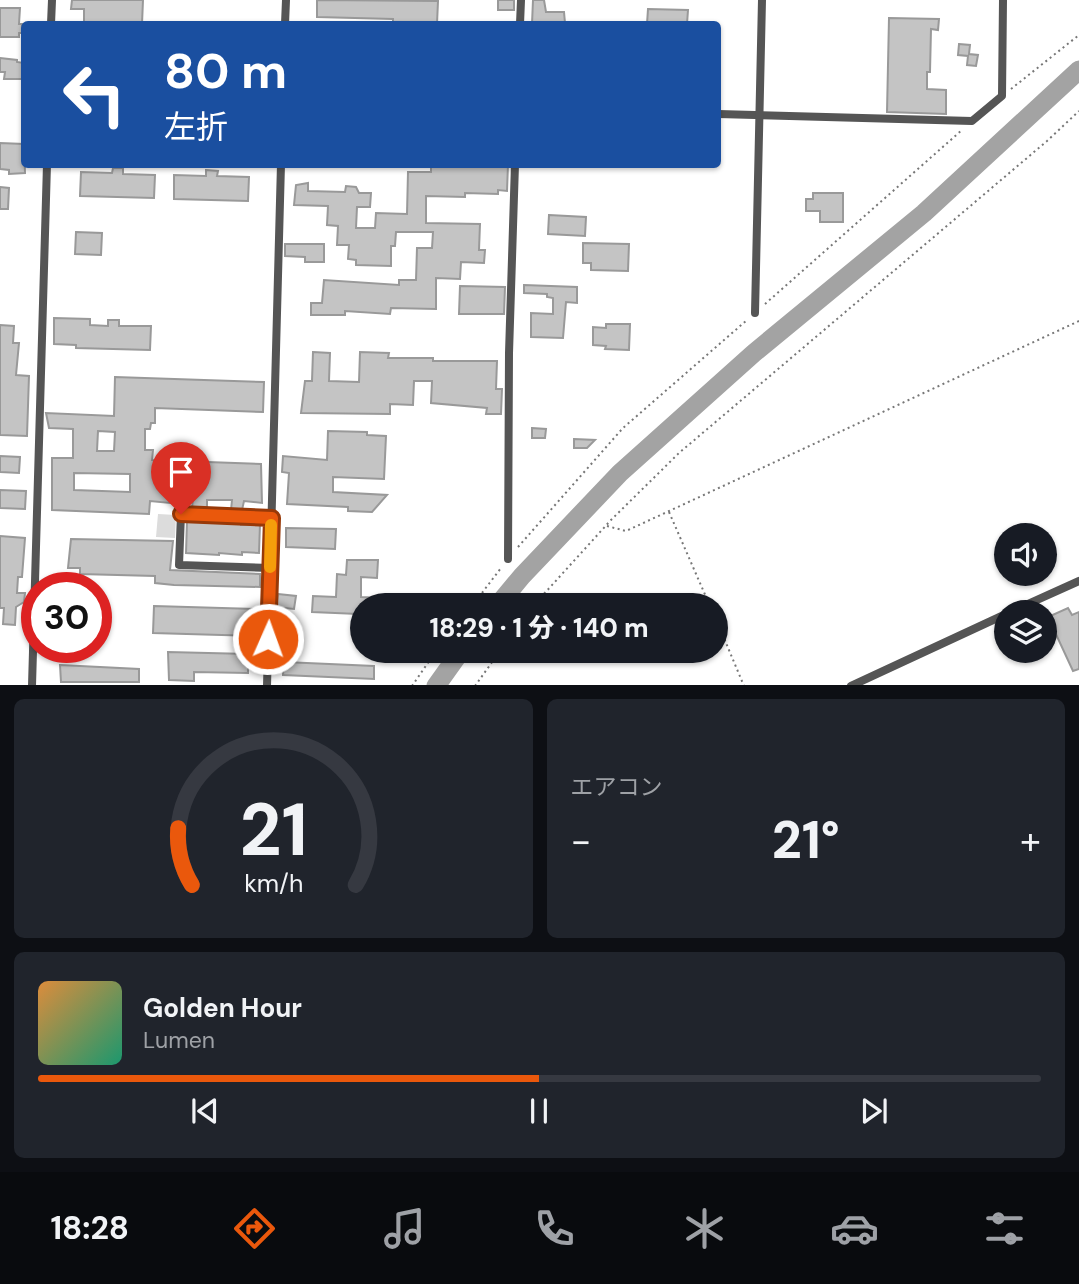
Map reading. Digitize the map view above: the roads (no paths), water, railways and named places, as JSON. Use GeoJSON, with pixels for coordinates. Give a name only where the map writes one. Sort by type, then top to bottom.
{"type":"FeatureCollection","features":[{"type":"Feature","properties":{"kind":"street"},"geometry":{"type":"LineString","coordinates":[[51,21],[52,0]]}},
{"type":"Feature","properties":{"kind":"street"},"geometry":{"type":"LineString","coordinates":[[285,21],[286,0]]}},
{"type":"Feature","properties":{"kind":"street"},"geometry":{"type":"LineString","coordinates":[[520,21],[521,0]]}},
{"type":"Feature","properties":{"kind":"street"},"geometry":{"type":"LineString","coordinates":[[755,313],[762,0]]}},
{"type":"Feature","properties":{"kind":"street"},"geometry":{"type":"LineString","coordinates":[[721,114],[972,121],[1002,96],[1003,0]]}},
{"type":"Feature","properties":{"kind":"street"},"geometry":{"type":"LineString","coordinates":[[32,685],[47,168]]}},
{"type":"Feature","properties":{"kind":"street"},"geometry":{"type":"LineString","coordinates":[[267,685],[281,168]]}},
{"type":"Feature","properties":{"kind":"street"},"geometry":{"type":"LineString","coordinates":[[508,559],[509,353],[515,168]]}},
{"type":"Feature","properties":{"kind":"street"},"geometry":{"type":"LineString","coordinates":[[270,568],[179,565],[181,514],[272,518]]}},
{"type":"Feature","properties":{"kind":"street"},"geometry":{"type":"LineString","coordinates":[[1037,600],[1079,581]]}},
{"type":"Feature","properties":{"kind":"street"},"geometry":{"type":"LineString","coordinates":[[850,685],[994,619]]}},
{"type":"Feature","properties":{"kind":"waterway"},"geometry":{"type":"LineString","coordinates":[[508,593],[620,473],[754,353],[924,213],[1079,70]]}},
{"type":"Feature","properties":{"kind":"waterway"},"geometry":{"type":"LineString","coordinates":[[437,685],[452,663]]}}]}
